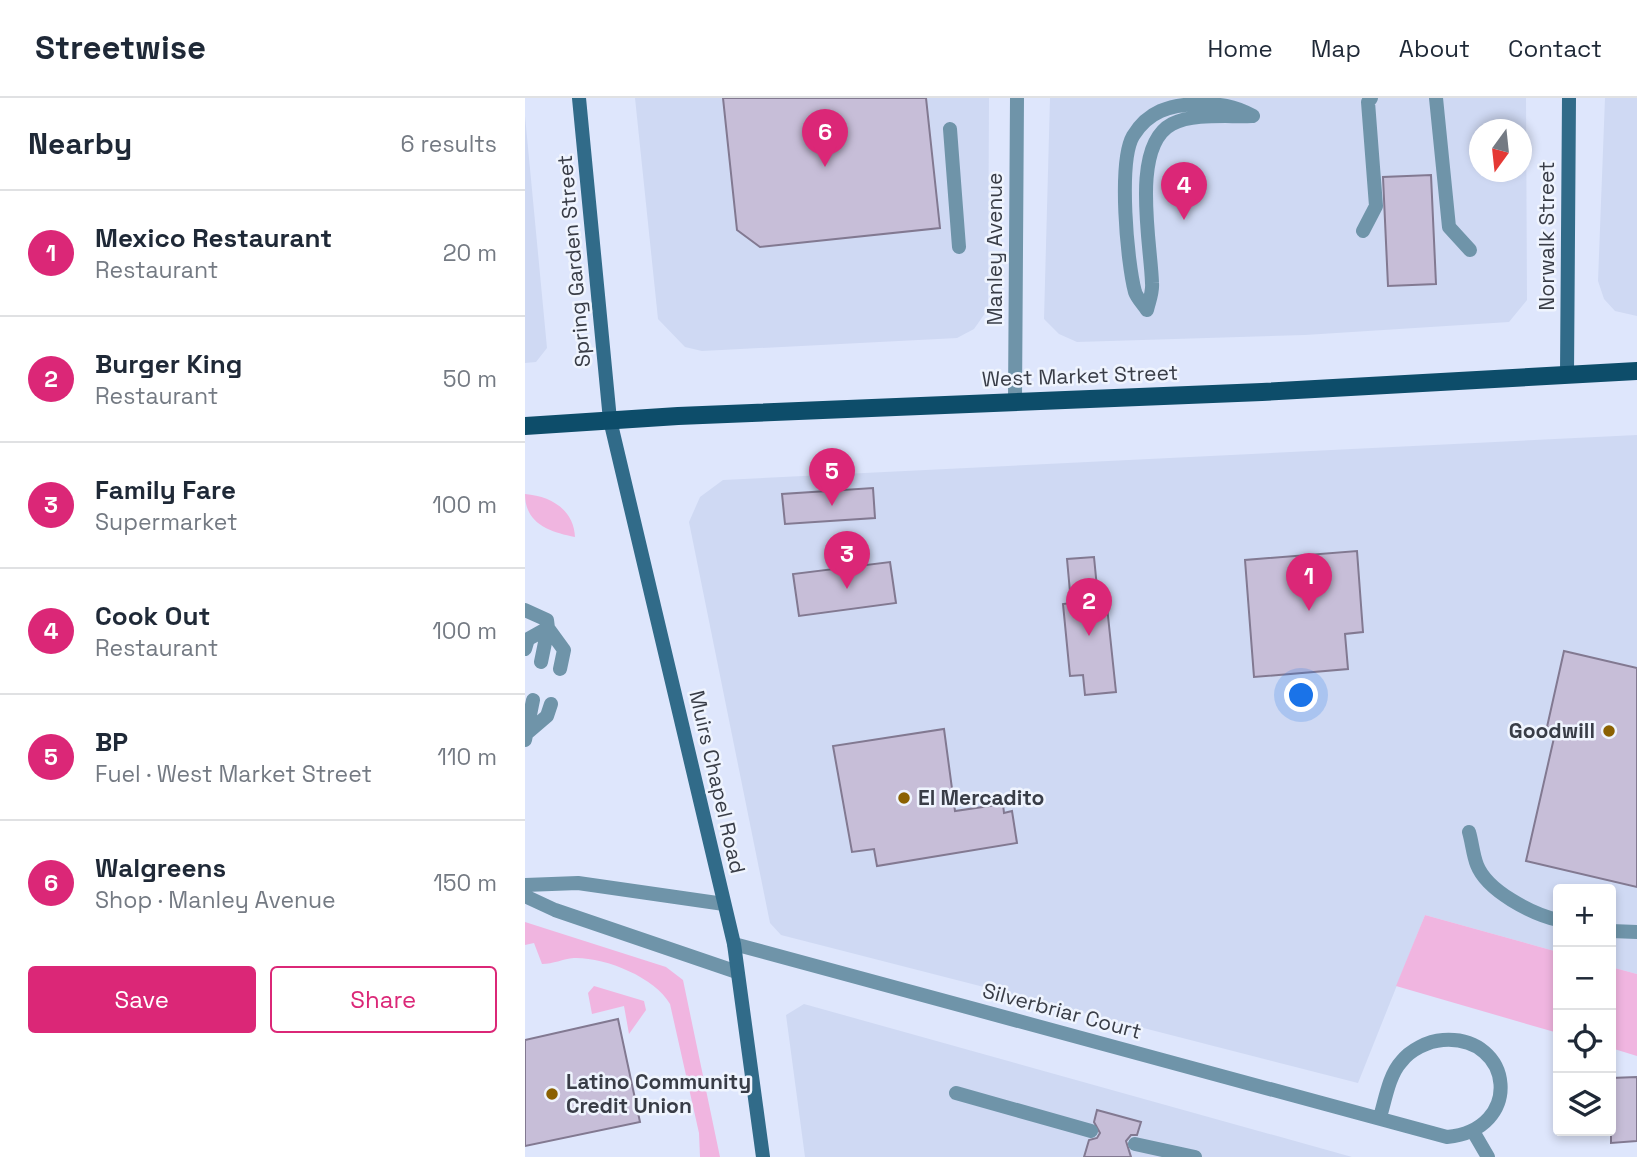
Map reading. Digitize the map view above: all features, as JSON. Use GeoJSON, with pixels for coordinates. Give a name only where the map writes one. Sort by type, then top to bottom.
{"type":"FeatureCollection","features":[{"type":"Feature","properties":{"kind":"main road","name":"Spring Garden Street"},"geometry":{"type":"LineString","coordinates":[[579,98],[610,420]]}},
{"type":"Feature","properties":{"kind":"main road","name":"Norwalk Street"},"geometry":{"type":"LineString","coordinates":[[1567,374],[1569,98]]}},
{"type":"Feature","properties":{"kind":"main road","name":"West Market Street"},"geometry":{"type":"LineString","coordinates":[[525,426],[1015,400],[1262,392],[1637,370]]}},
{"type":"Feature","properties":{"kind":"main road","name":"Muirs Chapel Road"},"geometry":{"type":"LineString","coordinates":[[610,420],[734,944],[762,1157]]}},
{"type":"Feature","properties":{"kind":"street","name":"Manley Avenue"},"geometry":{"type":"LineString","coordinates":[[1015,400],[1017,98]]}},
{"type":"Feature","properties":{"kind":"street"},"geometry":{"type":"LineString","coordinates":[[1363,231],[1376,206],[1368,102],[1371,98]]}},
{"type":"Feature","properties":{"kind":"street"},"geometry":{"type":"LineString","coordinates":[[1436,98],[1449,227],[1470,250]]}},
{"type":"Feature","properties":{"kind":"street"},"geometry":{"type":"LineString","coordinates":[[1232,104],[1253,116],[1186,120],[1172,124],[1162,132],[1147,162],[1153,287],[1147,310],[1136,293],[1128,234],[1125,186],[1132,137],[1159,110],[1170,106],[1232,104]]}},
{"type":"Feature","properties":{"kind":"street"},"geometry":{"type":"LineString","coordinates":[[950,129],[959,247]]}},
{"type":"Feature","properties":{"kind":"street"},"geometry":{"type":"LineString","coordinates":[[525,610],[547,620],[548,628],[541,662]]}},
{"type":"Feature","properties":{"kind":"street"},"geometry":{"type":"LineString","coordinates":[[525,649],[528,639],[548,628]]}},
{"type":"Feature","properties":{"kind":"street"},"geometry":{"type":"LineString","coordinates":[[548,628],[565,650],[560,669]]}},
{"type":"Feature","properties":{"kind":"street"},"geometry":{"type":"LineString","coordinates":[[525,735],[533,700]]}},
{"type":"Feature","properties":{"kind":"street"},"geometry":{"type":"LineString","coordinates":[[525,735],[547,716],[551,704]]}},
{"type":"Feature","properties":{"kind":"street"},"geometry":{"type":"LineString","coordinates":[[1469,832],[1477,867],[1506,897],[1536,915],[1553,919]]}},
{"type":"Feature","properties":{"kind":"street"},"geometry":{"type":"LineString","coordinates":[[525,885],[578,883],[724,904]]}},
{"type":"Feature","properties":{"kind":"street"},"geometry":{"type":"LineString","coordinates":[[525,896],[555,910],[737,972]]}},
{"type":"Feature","properties":{"kind":"street"},"geometry":{"type":"LineString","coordinates":[[1616,931],[1637,932]]}},
{"type":"Feature","properties":{"kind":"street","name":"Silverbriar Court"},"geometry":{"type":"LineString","coordinates":[[734,944],[1447,1137],[1473,1133]]}},
{"type":"Feature","properties":{"kind":"street"},"geometry":{"type":"LineString","coordinates":[[1380,1117],[1400,1063],[1416,1049],[1434,1040],[1455,1039],[1474,1044],[1489,1055],[1498,1074],[1501,1093],[1488,1122],[1473,1133],[1488,1157]]}},
{"type":"Feature","properties":{"kind":"street"},"geometry":{"type":"LineString","coordinates":[[956,1093],[1091,1132]]}},
{"type":"Feature","properties":{"kind":"street"},"geometry":{"type":"LineString","coordinates":[[1135,1144],[1195,1157]]}},
{"type":"Feature","properties":{"kind":"shaded area"},"geometry":{"type":"Polygon","coordinates":[[[635,98],[989,98],[988,309],[974,329],[957,338],[702,351],[685,347],[658,319],[635,98]]]}},
{"type":"Feature","properties":{"kind":"shaded area"},"geometry":{"type":"Polygon","coordinates":[[[1050,98],[1526,98],[1526,119],[1469,119],[1469,182],[1526,182],[1527,300],[1509,322],[1305,335],[1077,342],[1059,334],[1044,319],[1050,98]]]}},
{"type":"Feature","properties":{"kind":"shaded area"},"geometry":{"type":"Polygon","coordinates":[[[1605,98],[1637,98],[1637,316],[1615,311],[1604,299],[1598,281],[1605,98]]]}},
{"type":"Feature","properties":{"kind":"shaded area"},"geometry":{"type":"Polygon","coordinates":[[[525,116],[547,348],[536,362],[525,363],[525,116]]]}},
{"type":"Feature","properties":{"kind":"shaded area"},"geometry":{"type":"Polygon","coordinates":[[[1637,435],[1637,974],[1616,968],[1616,884],[1553,884],[1553,951],[1425,915],[1358,1083],[781,935],[770,923],[689,522],[700,497],[723,480],[1637,435]]]}},
{"type":"Feature","properties":{"kind":"shaded area"},"geometry":{"type":"Polygon","coordinates":[[[525,494],[552,501],[566,512],[574,527],[575,537],[548,529],[534,519],[529,513],[525,494]]]}},
{"type":"Feature","properties":{"kind":"shaded area"},"geometry":{"type":"Polygon","coordinates":[[[1425,915],[1553,951],[1553,1032],[1396,986],[1425,915]]]}},
{"type":"Feature","properties":{"kind":"shaded area"},"geometry":{"type":"Polygon","coordinates":[[[525,922],[666,967],[683,980],[720,1157],[700,1157],[699,1133],[670,1004],[663,994],[628,970],[600,961],[574,958],[542,964],[534,943],[525,945],[525,922]]]}},
{"type":"Feature","properties":{"kind":"shaded area"},"geometry":{"type":"Polygon","coordinates":[[[1616,968],[1637,974],[1637,1056],[1616,1050],[1616,968]]]}},
{"type":"Feature","properties":{"kind":"shaded area"},"geometry":{"type":"Polygon","coordinates":[[[594,986],[644,1001],[646,1010],[629,1034],[624,1006],[592,1014],[588,993],[594,986]]]}},
{"type":"Feature","properties":{"kind":"shaded area"},"geometry":{"type":"Polygon","coordinates":[[[804,1004],[1352,1157],[805,1157],[786,1015],[804,1004]]]}},
{"type":"Feature","properties":{"kind":"building"},"geometry":{"type":"Polygon","coordinates":[[[723,98],[926,98],[940,228],[760,247],[737,230],[723,98]]]}},
{"type":"Feature","properties":{"kind":"building"},"geometry":{"type":"Polygon","coordinates":[[[1431,175],[1436,284],[1388,286],[1383,177],[1431,175]]]}},
{"type":"Feature","properties":{"kind":"building"},"geometry":{"type":"Polygon","coordinates":[[[873,488],[875,518],[785,524],[782,494],[873,488]]]}},
{"type":"Feature","properties":{"kind":"building"},"geometry":{"type":"Polygon","coordinates":[[[1357,551],[1363,632],[1345,634],[1348,669],[1254,677],[1245,560],[1357,551]]]}},
{"type":"Feature","properties":{"kind":"building"},"geometry":{"type":"Polygon","coordinates":[[[1094,557],[1098,598],[1106,597],[1116,692],[1085,695],[1083,675],[1070,676],[1063,604],[1071,603],[1067,559],[1094,557]]]}},
{"type":"Feature","properties":{"kind":"building"},"geometry":{"type":"Polygon","coordinates":[[[890,562],[896,603],[799,616],[793,574],[890,562]]]}},
{"type":"Feature","properties":{"kind":"building"},"geometry":{"type":"Polygon","coordinates":[[[1564,651],[1637,668],[1637,887],[1526,861],[1556,729],[1547,727],[1564,651]]]}},
{"type":"Feature","properties":{"kind":"building"},"geometry":{"type":"Polygon","coordinates":[[[944,729],[955,811],[1003,804],[1004,813],[1012,811],[1017,843],[877,866],[874,849],[852,852],[833,746],[944,729]]]}},
{"type":"Feature","properties":{"kind":"building"},"geometry":{"type":"Polygon","coordinates":[[[618,1019],[640,1122],[525,1146],[525,1040],[618,1019]]]}},
{"type":"Feature","properties":{"kind":"building"},"geometry":{"type":"Polygon","coordinates":[[[1637,1077],[1637,1141],[1611,1143],[1611,1136],[1616,1136],[1616,1078],[1637,1077]]]}},
{"type":"Feature","properties":{"kind":"building"},"geometry":{"type":"Polygon","coordinates":[[[1097,1110],[1141,1122],[1137,1135],[1131,1135],[1126,1141],[1131,1157],[1084,1157],[1089,1140],[1097,1138],[1100,1133],[1094,1122],[1097,1110]]]}},
{"type":"Feature","properties":{"kind":"place","name":"Walgreens"},"geometry":{"type":"Point","coordinates":[825,167]}},
{"type":"Feature","properties":{"kind":"place","name":"Cook Out"},"geometry":{"type":"Point","coordinates":[1184,220]}},
{"type":"Feature","properties":{"kind":"place","name":"BP"},"geometry":{"type":"Point","coordinates":[832,506]}},
{"type":"Feature","properties":{"kind":"place","name":"Family Fare"},"geometry":{"type":"Point","coordinates":[847,589]}},
{"type":"Feature","properties":{"kind":"place","name":"Mexico Restaurant"},"geometry":{"type":"Point","coordinates":[1309,611]}},
{"type":"Feature","properties":{"kind":"place","name":"Burger King"},"geometry":{"type":"Point","coordinates":[1089,636]}},
{"type":"Feature","properties":{"kind":"place","name":"Goodwill"},"geometry":{"type":"Point","coordinates":[1609,731]}},
{"type":"Feature","properties":{"kind":"place","name":"El Mercadito"},"geometry":{"type":"Point","coordinates":[904,798]}},
{"type":"Feature","properties":{"kind":"place","name":"Latino Community Credit Union"},"geometry":{"type":"Point","coordinates":[552,1094]}}]}
